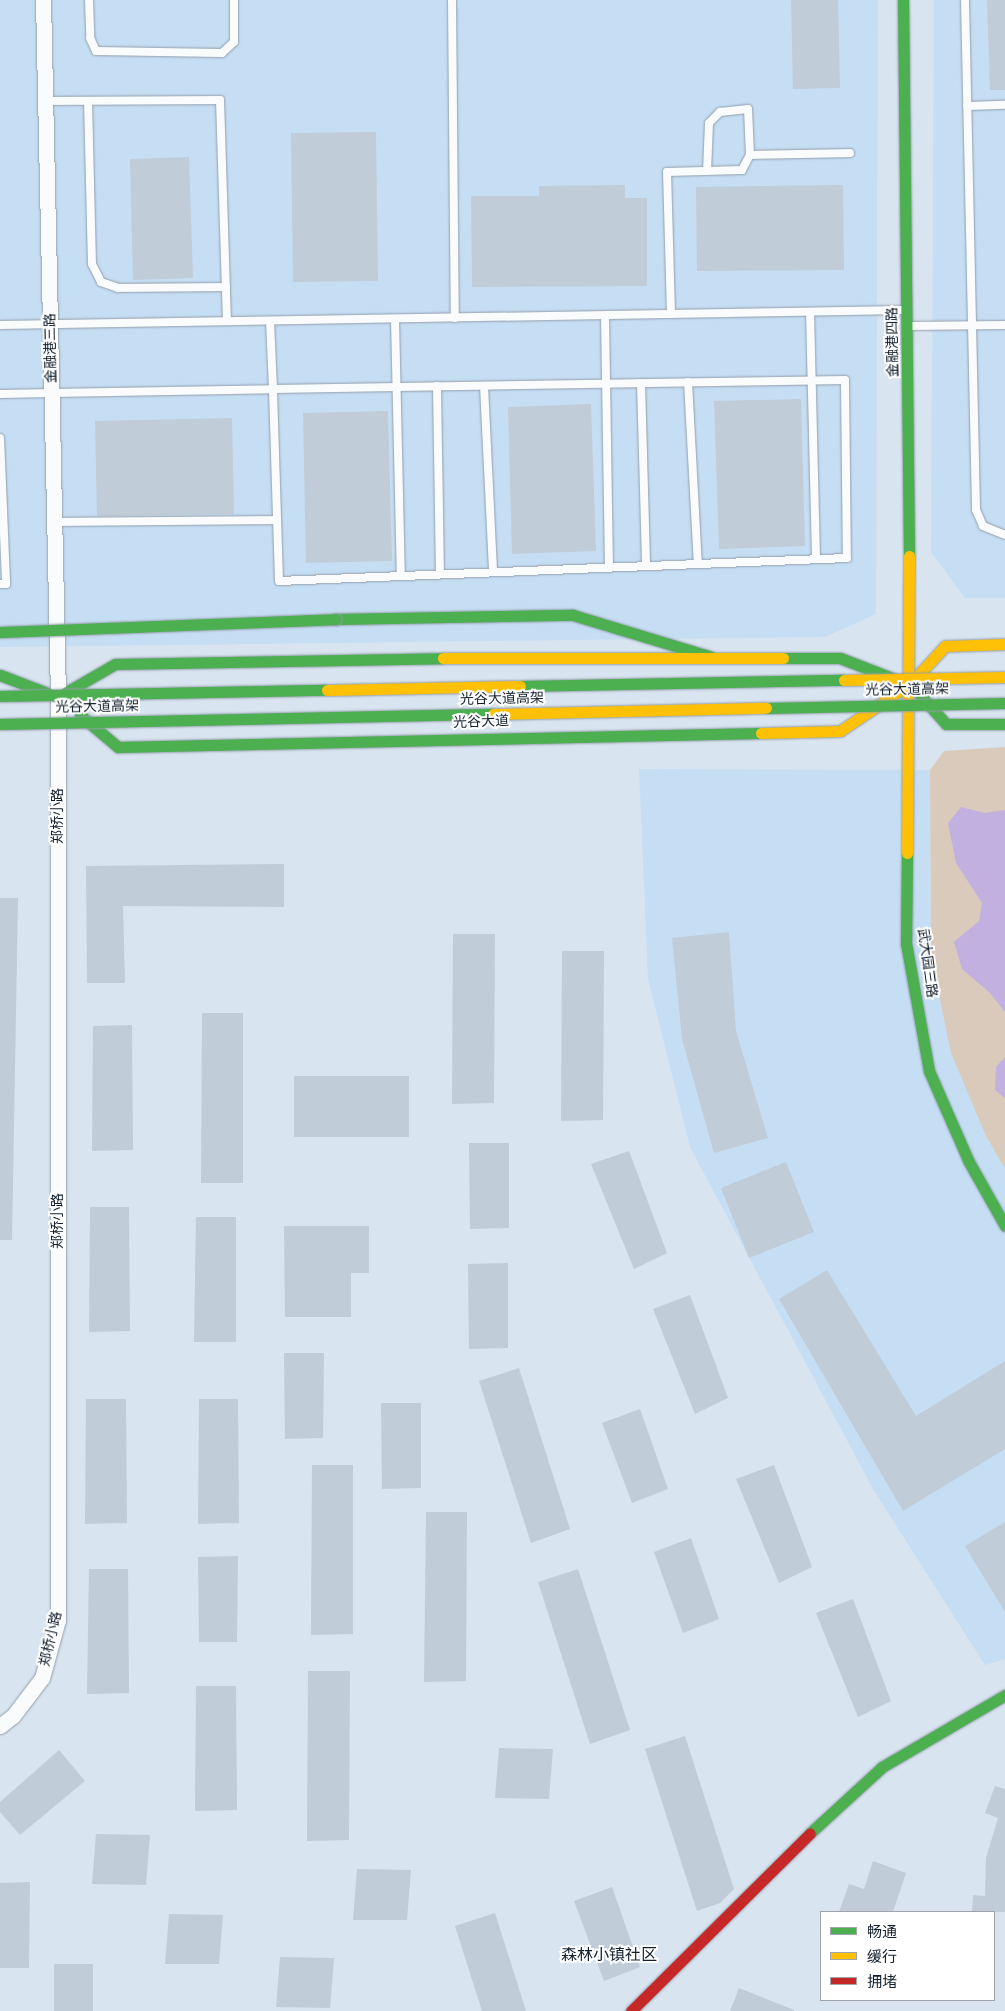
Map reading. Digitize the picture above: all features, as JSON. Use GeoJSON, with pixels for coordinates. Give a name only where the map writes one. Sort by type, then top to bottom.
{"type":"FeatureCollection","features":[{"type":"Feature","properties":{"kind":"main road","name":"金融港四路"},"geometry":{"type":"LineString","coordinates":[[903,0],[908,310],[910,684]]}},
{"type":"Feature","properties":{"kind":"main road"},"geometry":{"type":"LineString","coordinates":[[0,632],[336,619],[573,615],[712,657]]}},
{"type":"Feature","properties":{"kind":"main road","name":"光谷大道"},"geometry":{"type":"LineString","coordinates":[[0,675],[58,697],[118,747],[272,746],[474,737],[840,731],[910,684],[945,646],[1005,644]]}},
{"type":"Feature","properties":{"kind":"main road"},"geometry":{"type":"LineString","coordinates":[[0,730],[115,664],[712,657],[840,658],[910,684],[946,724],[1005,724]]}},
{"type":"Feature","properties":{"kind":"main road","name":"光谷大道高架"},"geometry":{"type":"LineString","coordinates":[[0,696],[1005,677]]}},
{"type":"Feature","properties":{"kind":"main road","name":"武大园三路"},"geometry":{"type":"LineString","coordinates":[[910,684],[906,943],[929,1071],[968,1162],[1005,1226]]}},
{"type":"Feature","properties":{"kind":"main road","name":"光谷大道高架"},"geometry":{"type":"LineString","coordinates":[[0,724],[1005,703]]}},
{"type":"Feature","properties":{"kind":"main road"},"geometry":{"type":"LineString","coordinates":[[636,2009],[768,1872],[882,1767],[1005,1695]]}},
{"type":"Feature","properties":{"kind":"street","name":"金融港三路"},"geometry":{"type":"LineString","coordinates":[[43,0],[58,697]]}},
{"type":"Feature","properties":{"kind":"street","name":"郑桥小路"},"geometry":{"type":"LineString","coordinates":[[0,1726],[13,1716],[42,1678],[58,1620],[58,697]]}},
{"type":"Feature","properties":{"kind":"lane"},"geometry":{"type":"LineString","coordinates":[[89,0],[90,38],[96,51],[222,53],[234,42],[234,0]]}},
{"type":"Feature","properties":{"kind":"lane"},"geometry":{"type":"LineString","coordinates":[[452,0],[455,318]]}},
{"type":"Feature","properties":{"kind":"lane"},"geometry":{"type":"LineString","coordinates":[[965,0],[976,510],[983,526],[1005,535]]}},
{"type":"Feature","properties":{"kind":"lane"},"geometry":{"type":"LineString","coordinates":[[45,101],[220,100],[227,321]]}},
{"type":"Feature","properties":{"kind":"lane"},"geometry":{"type":"LineString","coordinates":[[88,101],[92,264],[101,282],[118,288],[226,287]]}},
{"type":"Feature","properties":{"kind":"lane"},"geometry":{"type":"LineString","coordinates":[[967,106],[1005,105]]}},
{"type":"Feature","properties":{"kind":"lane"},"geometry":{"type":"LineString","coordinates":[[671,314],[668,172],[707,171],[742,170],[750,155],[748,109],[720,112],[709,123],[707,171]]}},
{"type":"Feature","properties":{"kind":"lane"},"geometry":{"type":"LineString","coordinates":[[750,155],[850,153]]}},
{"type":"Feature","properties":{"kind":"lane"},"geometry":{"type":"LineString","coordinates":[[0,325],[908,310]]}},
{"type":"Feature","properties":{"kind":"lane"},"geometry":{"type":"LineString","coordinates":[[810,312],[816,559]]}},
{"type":"Feature","properties":{"kind":"lane"},"geometry":{"type":"LineString","coordinates":[[605,315],[609,567]]}},
{"type":"Feature","properties":{"kind":"lane"},"geometry":{"type":"LineString","coordinates":[[395,319],[401,576]]}},
{"type":"Feature","properties":{"kind":"lane"},"geometry":{"type":"LineString","coordinates":[[0,394],[272,389],[396,387],[437,386],[845,380],[847,558],[279,581],[272,389],[270,320]]}},
{"type":"Feature","properties":{"kind":"lane"},"geometry":{"type":"LineString","coordinates":[[908,326],[1005,325]]}},
{"type":"Feature","properties":{"kind":"lane"},"geometry":{"type":"LineString","coordinates":[[688,382],[698,564]]}},
{"type":"Feature","properties":{"kind":"lane"},"geometry":{"type":"LineString","coordinates":[[641,383],[646,566]]}},
{"type":"Feature","properties":{"kind":"lane"},"geometry":{"type":"LineString","coordinates":[[437,386],[440,574]]}},
{"type":"Feature","properties":{"kind":"lane"},"geometry":{"type":"LineString","coordinates":[[484,386],[493,572]]}},
{"type":"Feature","properties":{"kind":"lane"},"geometry":{"type":"LineString","coordinates":[[0,438],[6,584],[0,584]]}},
{"type":"Feature","properties":{"kind":"lane"},"geometry":{"type":"LineString","coordinates":[[54,522],[277,520]]}},
{"type":"Feature","properties":{"kind":"shaded area"},"geometry":{"type":"Polygon","coordinates":[[[0,0],[878,0],[876,614],[825,637],[0,647],[0,0]]]}},
{"type":"Feature","properties":{"kind":"shaded area"},"geometry":{"type":"Polygon","coordinates":[[[934,0],[1005,0],[1005,598],[965,598],[931,552],[934,0]]]}},
{"type":"Feature","properties":{"kind":"shaded area"},"geometry":{"type":"Polygon","coordinates":[[[1005,747],[1005,1169],[986,1136],[951,1053],[931,956],[930,770],[944,751],[1005,747]]]}},
{"type":"Feature","properties":{"kind":"shaded area"},"geometry":{"type":"Polygon","coordinates":[[[639,769],[930,770],[931,956],[986,1136],[1005,1169],[1005,1659],[985,1665],[873,1489],[690,1147],[648,979],[639,769]]]}},
{"type":"Feature","properties":{"kind":"shaded area"},"geometry":{"type":"Polygon","coordinates":[[[961,807],[985,813],[1005,810],[1005,1012],[989,992],[962,969],[954,942],[979,921],[982,903],[956,863],[948,823],[961,807]]]}},
{"type":"Feature","properties":{"kind":"shaded area"},"geometry":{"type":"Polygon","coordinates":[[[1005,1057],[1005,1098],[995,1090],[996,1067],[1005,1057]]]}},
{"type":"Feature","properties":{"kind":"building"},"geometry":{"type":"Polygon","coordinates":[[[791,0],[838,0],[840,88],[793,89],[791,0]]]}},
{"type":"Feature","properties":{"kind":"building"},"geometry":{"type":"Polygon","coordinates":[[[987,0],[1005,0],[1005,90],[990,90],[987,0]]]}},
{"type":"Feature","properties":{"kind":"building"},"geometry":{"type":"Polygon","coordinates":[[[376,132],[378,281],[293,282],[291,133],[376,132]]]}},
{"type":"Feature","properties":{"kind":"building"},"geometry":{"type":"Polygon","coordinates":[[[189,157],[193,278],[133,280],[130,159],[189,157]]]}},
{"type":"Feature","properties":{"kind":"building"},"geometry":{"type":"Polygon","coordinates":[[[625,185],[625,198],[647,198],[647,286],[472,287],[471,196],[539,196],[539,186],[625,185]]]}},
{"type":"Feature","properties":{"kind":"building"},"geometry":{"type":"Polygon","coordinates":[[[843,185],[844,270],[697,271],[696,187],[843,185]]]}},
{"type":"Feature","properties":{"kind":"building"},"geometry":{"type":"Polygon","coordinates":[[[801,399],[805,546],[719,549],[714,401],[801,399]]]}},
{"type":"Feature","properties":{"kind":"building"},"geometry":{"type":"Polygon","coordinates":[[[591,404],[596,551],[512,554],[508,407],[591,404]]]}},
{"type":"Feature","properties":{"kind":"building"},"geometry":{"type":"Polygon","coordinates":[[[388,411],[392,561],[306,563],[303,413],[388,411]]]}},
{"type":"Feature","properties":{"kind":"building"},"geometry":{"type":"Polygon","coordinates":[[[232,418],[234,514],[97,516],[95,421],[232,418]]]}},
{"type":"Feature","properties":{"kind":"building"},"geometry":{"type":"Polygon","coordinates":[[[284,864],[284,907],[123,906],[125,983],[87,983],[86,866],[284,864]]]}},
{"type":"Feature","properties":{"kind":"building"},"geometry":{"type":"Polygon","coordinates":[[[0,898],[18,898],[12,1240],[0,1240],[0,898]]]}},
{"type":"Feature","properties":{"kind":"building"},"geometry":{"type":"Polygon","coordinates":[[[729,932],[736,1031],[768,1138],[714,1153],[682,1039],[672,938],[729,932]]]}},
{"type":"Feature","properties":{"kind":"building"},"geometry":{"type":"Polygon","coordinates":[[[453,934],[495,934],[494,1103],[452,1104],[453,934]]]}},
{"type":"Feature","properties":{"kind":"building"},"geometry":{"type":"Polygon","coordinates":[[[562,951],[604,951],[603,1120],[561,1121],[562,951]]]}},
{"type":"Feature","properties":{"kind":"building"},"geometry":{"type":"Polygon","coordinates":[[[202,1013],[243,1013],[243,1183],[201,1183],[202,1013]]]}},
{"type":"Feature","properties":{"kind":"building"},"geometry":{"type":"Polygon","coordinates":[[[132,1025],[133,1150],[92,1151],[93,1026],[132,1025]]]}},
{"type":"Feature","properties":{"kind":"building"},"geometry":{"type":"Polygon","coordinates":[[[294,1076],[409,1076],[409,1137],[294,1137],[294,1076]]]}},
{"type":"Feature","properties":{"kind":"building"},"geometry":{"type":"Polygon","coordinates":[[[469,1143],[509,1143],[509,1228],[470,1229],[469,1143]]]}},
{"type":"Feature","properties":{"kind":"building"},"geometry":{"type":"Polygon","coordinates":[[[629,1151],[667,1253],[634,1269],[591,1164],[629,1151]]]}},
{"type":"Feature","properties":{"kind":"building"},"geometry":{"type":"Polygon","coordinates":[[[786,1162],[814,1232],[749,1258],[721,1188],[786,1162]]]}},
{"type":"Feature","properties":{"kind":"building"},"geometry":{"type":"Polygon","coordinates":[[[90,1207],[129,1207],[130,1331],[89,1332],[90,1207]]]}},
{"type":"Feature","properties":{"kind":"building"},"geometry":{"type":"Polygon","coordinates":[[[196,1217],[236,1217],[236,1342],[194,1342],[196,1217]]]}},
{"type":"Feature","properties":{"kind":"building"},"geometry":{"type":"Polygon","coordinates":[[[284,1226],[369,1226],[369,1273],[351,1273],[351,1317],[285,1317],[284,1226]]]}},
{"type":"Feature","properties":{"kind":"building"},"geometry":{"type":"Polygon","coordinates":[[[508,1263],[508,1348],[469,1349],[468,1264],[508,1263]]]}},
{"type":"Feature","properties":{"kind":"building"},"geometry":{"type":"Polygon","coordinates":[[[827,1270],[916,1416],[1005,1361],[1005,1449],[903,1511],[779,1299],[827,1270]]]}},
{"type":"Feature","properties":{"kind":"building"},"geometry":{"type":"Polygon","coordinates":[[[690,1295],[728,1398],[695,1414],[653,1309],[690,1295]]]}},
{"type":"Feature","properties":{"kind":"building"},"geometry":{"type":"Polygon","coordinates":[[[284,1353],[324,1353],[323,1438],[285,1439],[284,1353]]]}},
{"type":"Feature","properties":{"kind":"building"},"geometry":{"type":"Polygon","coordinates":[[[519,1368],[570,1529],[531,1543],[479,1381],[519,1368]]]}},
{"type":"Feature","properties":{"kind":"building"},"geometry":{"type":"Polygon","coordinates":[[[86,1399],[126,1399],[127,1523],[85,1524],[86,1399]]]}},
{"type":"Feature","properties":{"kind":"building"},"geometry":{"type":"Polygon","coordinates":[[[199,1399],[238,1399],[239,1523],[198,1524],[199,1399]]]}},
{"type":"Feature","properties":{"kind":"building"},"geometry":{"type":"Polygon","coordinates":[[[381,1403],[421,1403],[421,1488],[382,1489],[381,1403]]]}},
{"type":"Feature","properties":{"kind":"building"},"geometry":{"type":"Polygon","coordinates":[[[640,1409],[668,1489],[632,1503],[602,1423],[640,1409]]]}},
{"type":"Feature","properties":{"kind":"building"},"geometry":{"type":"Polygon","coordinates":[[[312,1465],[353,1465],[353,1634],[311,1635],[312,1465]]]}},
{"type":"Feature","properties":{"kind":"building"},"geometry":{"type":"Polygon","coordinates":[[[774,1465],[812,1567],[779,1583],[736,1479],[774,1465]]]}},
{"type":"Feature","properties":{"kind":"building"},"geometry":{"type":"Polygon","coordinates":[[[426,1512],[467,1512],[466,1681],[424,1682],[426,1512]]]}},
{"type":"Feature","properties":{"kind":"building"},"geometry":{"type":"Polygon","coordinates":[[[1005,1522],[1005,1612],[965,1546],[1005,1522]]]}},
{"type":"Feature","properties":{"kind":"building"},"geometry":{"type":"Polygon","coordinates":[[[691,1538],[719,1619],[683,1633],[654,1552],[691,1538]]]}},
{"type":"Feature","properties":{"kind":"building"},"geometry":{"type":"Polygon","coordinates":[[[238,1556],[237,1642],[199,1642],[198,1557],[238,1556]]]}},
{"type":"Feature","properties":{"kind":"building"},"geometry":{"type":"Polygon","coordinates":[[[89,1569],[128,1569],[129,1693],[87,1694],[89,1569]]]}},
{"type":"Feature","properties":{"kind":"building"},"geometry":{"type":"Polygon","coordinates":[[[578,1569],[630,1730],[590,1744],[538,1582],[578,1569]]]}},
{"type":"Feature","properties":{"kind":"building"},"geometry":{"type":"Polygon","coordinates":[[[853,1599],[891,1701],[858,1717],[816,1613],[853,1599]]]}},
{"type":"Feature","properties":{"kind":"building"},"geometry":{"type":"Polygon","coordinates":[[[308,1671],[350,1671],[349,1840],[307,1841],[308,1671]]]}},
{"type":"Feature","properties":{"kind":"building"},"geometry":{"type":"Polygon","coordinates":[[[196,1686],[236,1686],[237,1810],[195,1811],[196,1686]]]}},
{"type":"Feature","properties":{"kind":"building"},"geometry":{"type":"Polygon","coordinates":[[[685,1736],[734,1889],[720,1903],[697,1911],[645,1749],[685,1736]]]}},
{"type":"Feature","properties":{"kind":"building"},"geometry":{"type":"Polygon","coordinates":[[[499,1748],[553,1749],[549,1799],[495,1798],[499,1748]]]}},
{"type":"Feature","properties":{"kind":"building"},"geometry":{"type":"Polygon","coordinates":[[[59,1750],[85,1781],[20,1835],[0,1812],[0,1802],[59,1750]]]}},
{"type":"Feature","properties":{"kind":"building"},"geometry":{"type":"Polygon","coordinates":[[[995,1786],[1005,1789],[1005,1912],[972,1911],[973,1895],[985,1896],[986,1858],[998,1818],[985,1813],[995,1786]]]}},
{"type":"Feature","properties":{"kind":"building"},"geometry":{"type":"Polygon","coordinates":[[[96,1834],[150,1835],[146,1885],[92,1884],[96,1834]]]}},
{"type":"Feature","properties":{"kind":"building"},"geometry":{"type":"Polygon","coordinates":[[[873,1861],[906,1873],[893,1911],[839,1911],[849,1884],[864,1889],[873,1861]]]}},
{"type":"Feature","properties":{"kind":"building"},"geometry":{"type":"Polygon","coordinates":[[[357,1869],[411,1870],[407,1920],[353,1920],[357,1869]]]}},
{"type":"Feature","properties":{"kind":"building"},"geometry":{"type":"Polygon","coordinates":[[[30,1882],[29,1968],[0,1968],[0,1883],[30,1882]]]}},
{"type":"Feature","properties":{"kind":"building"},"geometry":{"type":"Polygon","coordinates":[[[612,1887],[640,1967],[604,1981],[574,1901],[612,1887]]]}},
{"type":"Feature","properties":{"kind":"building"},"geometry":{"type":"Polygon","coordinates":[[[495,1913],[526,2011],[482,2011],[455,1926],[495,1913]]]}},
{"type":"Feature","properties":{"kind":"building"},"geometry":{"type":"Polygon","coordinates":[[[169,1914],[223,1915],[219,1964],[165,1964],[169,1914]]]}},
{"type":"Feature","properties":{"kind":"building"},"geometry":{"type":"Polygon","coordinates":[[[280,1957],[334,1958],[330,2008],[276,2007],[280,1957]]]}},
{"type":"Feature","properties":{"kind":"building"},"geometry":{"type":"Polygon","coordinates":[[[54,1964],[93,1964],[93,2011],[54,2011],[54,1964]]]}},
{"type":"Feature","properties":{"kind":"building"},"geometry":{"type":"Polygon","coordinates":[[[739,1988],[794,2010],[794,2011],[730,2011],[739,1988]]]}},
{"type":"Feature","properties":{"kind":"traffic: fast"},"geometry":{"type":"LineString","coordinates":[[903,0],[909,556]]}},
{"type":"Feature","properties":{"kind":"traffic: fast"},"geometry":{"type":"LineString","coordinates":[[336,619],[573,615],[712,657]]}},
{"type":"Feature","properties":{"kind":"traffic: fast"},"geometry":{"type":"LineString","coordinates":[[0,632],[336,619]]}},
{"type":"Feature","properties":{"kind":"traffic: fast"},"geometry":{"type":"LineString","coordinates":[[0,675],[58,697],[115,664],[443,658]]}},
{"type":"Feature","properties":{"kind":"traffic: fast"},"geometry":{"type":"LineString","coordinates":[[783,658],[840,658],[892,678]]}},
{"type":"Feature","properties":{"kind":"traffic: fast"},"geometry":{"type":"LineString","coordinates":[[520,686],[844,680]]}},
{"type":"Feature","properties":{"kind":"traffic: fast"},"geometry":{"type":"LineString","coordinates":[[0,696],[327,690]]}},
{"type":"Feature","properties":{"kind":"traffic: fast"},"geometry":{"type":"LineString","coordinates":[[920,695],[946,724],[1005,724]]}},
{"type":"Feature","properties":{"kind":"traffic: fast"},"geometry":{"type":"LineString","coordinates":[[766,708],[1005,703]]}},
{"type":"Feature","properties":{"kind":"traffic: fast"},"geometry":{"type":"LineString","coordinates":[[0,724],[493,714]]}},
{"type":"Feature","properties":{"kind":"traffic: fast"},"geometry":{"type":"LineString","coordinates":[[80,715],[118,747],[761,733]]}},
{"type":"Feature","properties":{"kind":"traffic: fast"},"geometry":{"type":"LineString","coordinates":[[907,853],[906,943],[929,1071],[969,1162],[1005,1226]]}},
{"type":"Feature","properties":{"kind":"traffic: fast"},"geometry":{"type":"LineString","coordinates":[[810,1833],[882,1767],[1005,1695]]}},
{"type":"Feature","properties":{"kind":"traffic: slow"},"geometry":{"type":"LineString","coordinates":[[907,853],[909,556]]}},
{"type":"Feature","properties":{"kind":"traffic: slow"},"geometry":{"type":"LineString","coordinates":[[761,733],[840,731],[910,684],[945,646],[1005,644]]}},
{"type":"Feature","properties":{"kind":"traffic: slow"},"geometry":{"type":"LineString","coordinates":[[443,658],[783,658]]}},
{"type":"Feature","properties":{"kind":"traffic: slow"},"geometry":{"type":"LineString","coordinates":[[844,680],[1005,677]]}},
{"type":"Feature","properties":{"kind":"traffic: slow"},"geometry":{"type":"LineString","coordinates":[[327,690],[520,686]]}},
{"type":"Feature","properties":{"kind":"traffic: slow"},"geometry":{"type":"LineString","coordinates":[[493,714],[766,708]]}},
{"type":"Feature","properties":{"kind":"traffic: jam"},"geometry":{"type":"LineString","coordinates":[[631,2011],[810,1833]]}},
{"type":"Feature","properties":{"kind":"district","name":"森林小镇社区"},"geometry":{"type":"Point","coordinates":[609,1956]}}]}
